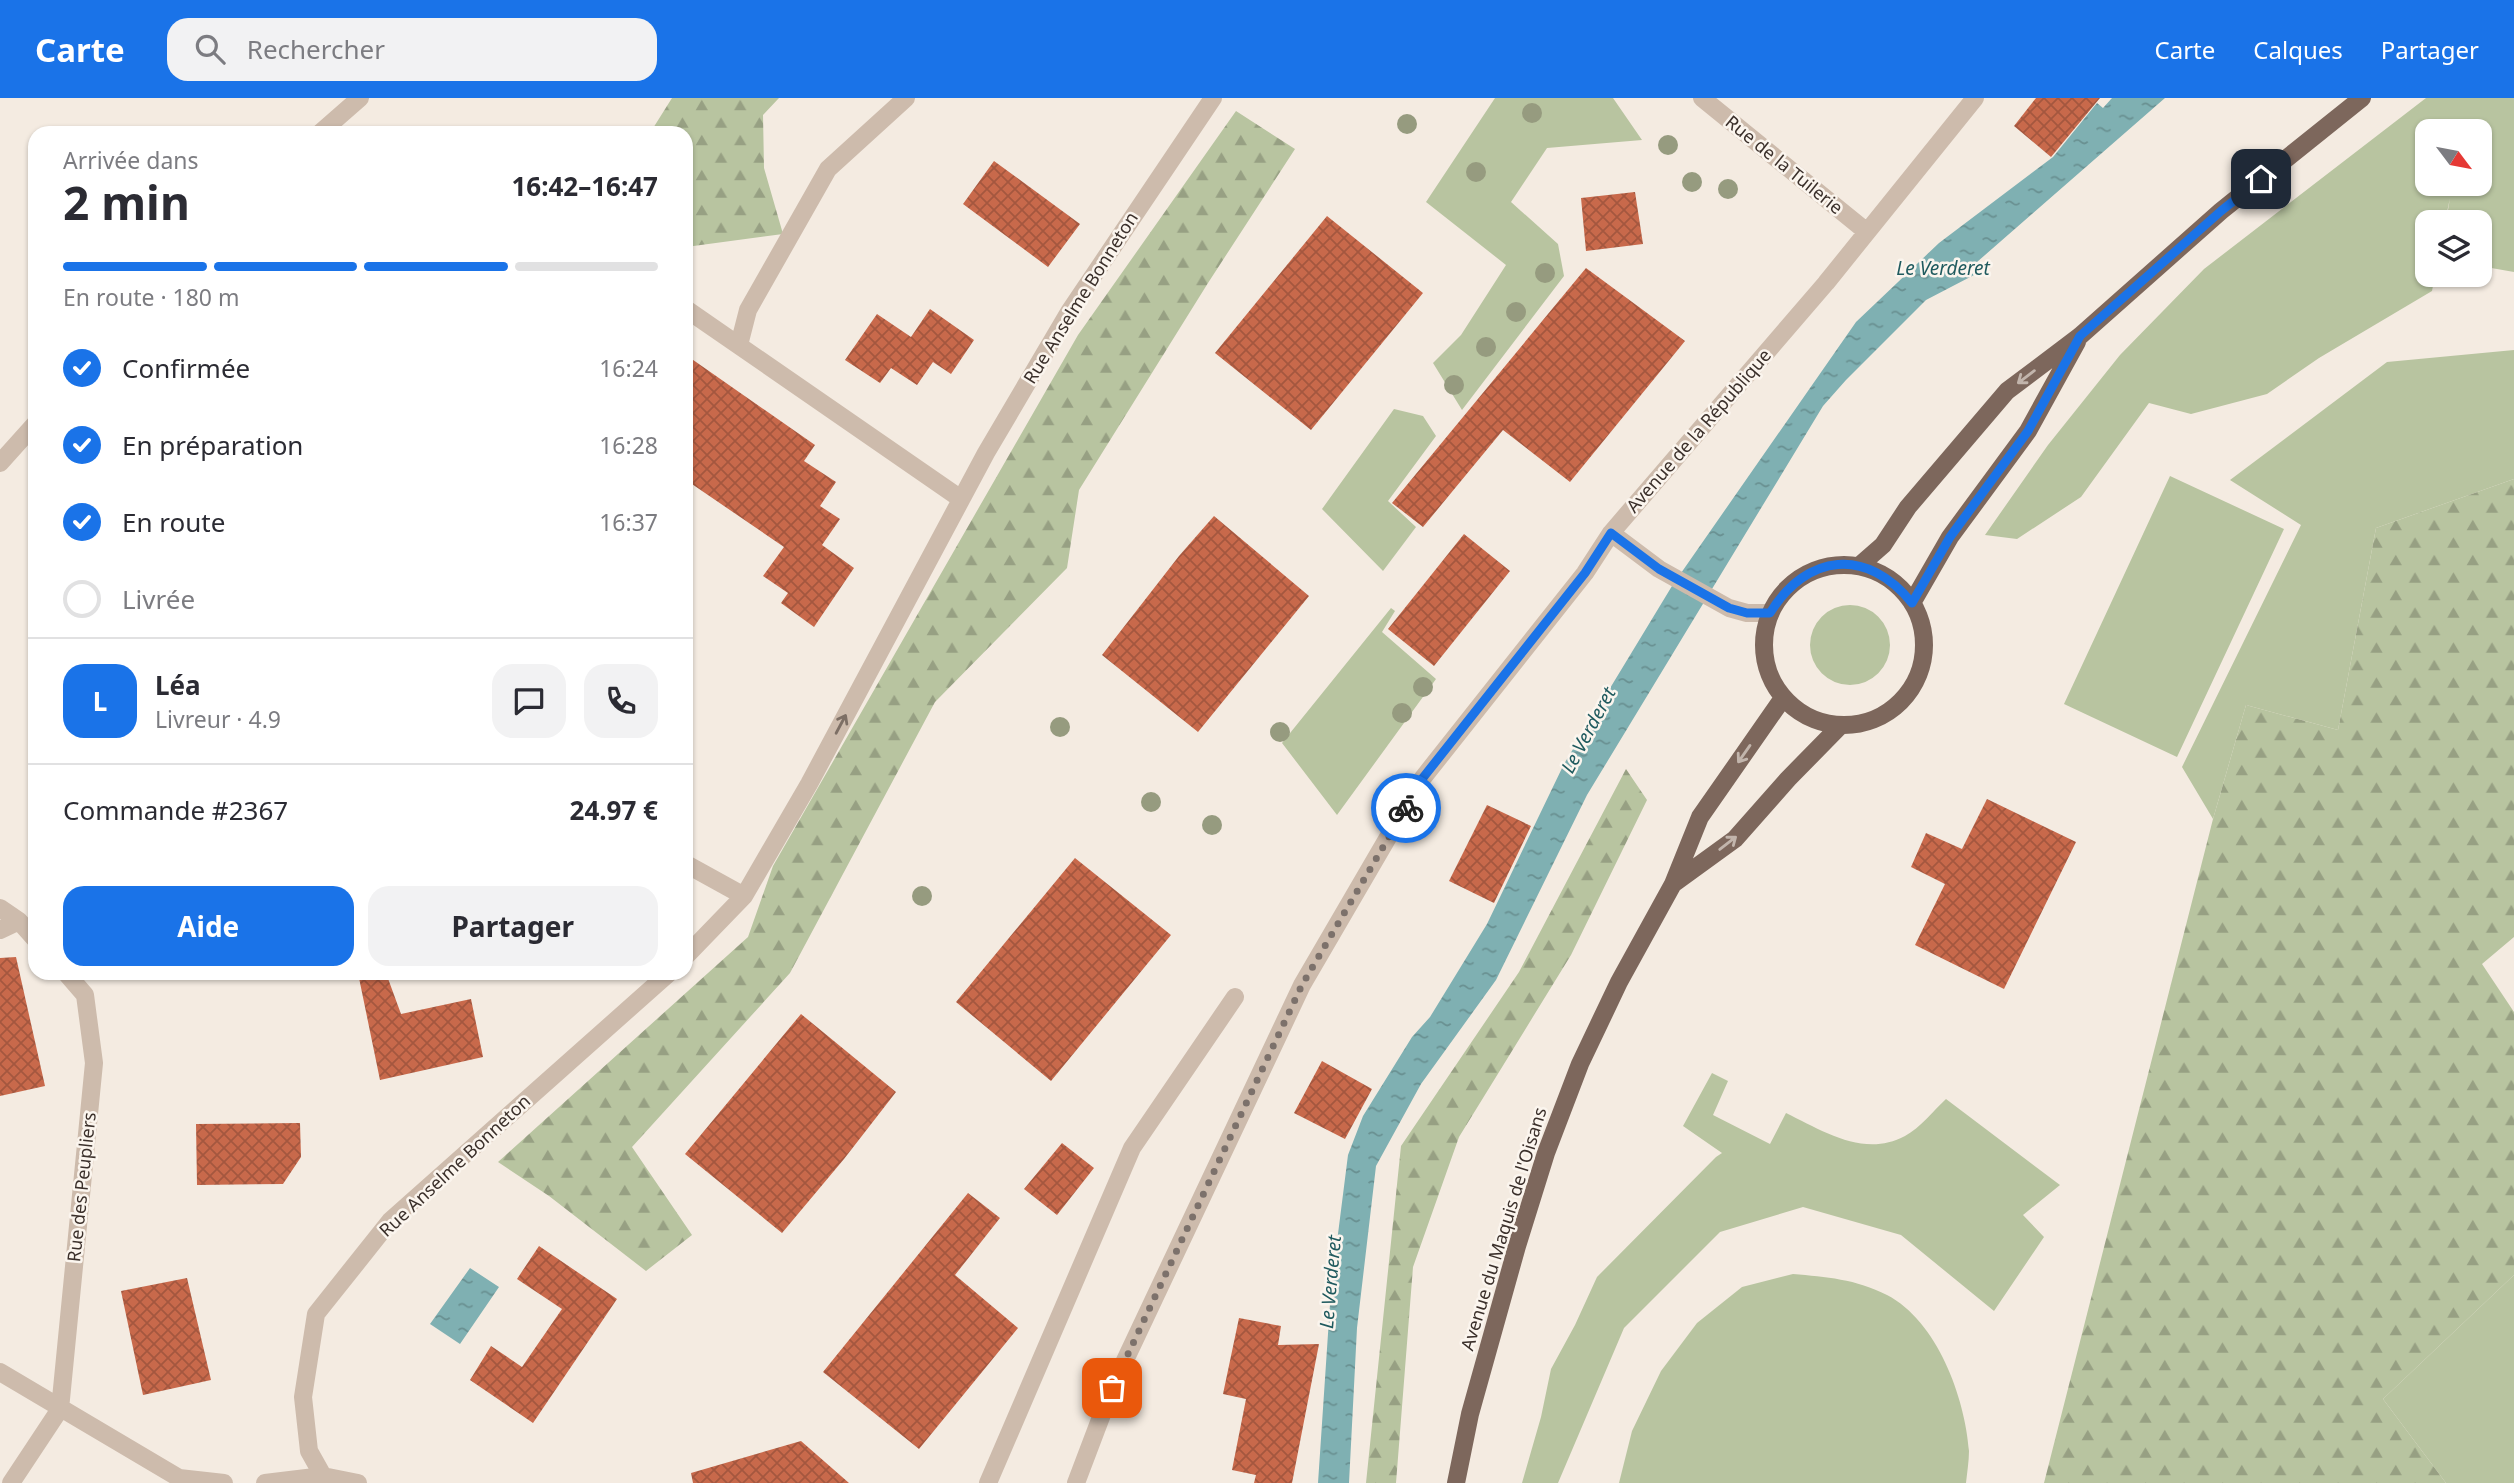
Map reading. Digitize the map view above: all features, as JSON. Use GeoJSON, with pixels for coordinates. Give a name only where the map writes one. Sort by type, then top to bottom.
{"type":"FeatureCollection","features":[{"type":"Feature","properties":{"kind":"main road"},"geometry":{"type":"LineString","coordinates":[[1859,566],[1883,545],[1908,507],[2007,391],[2080,336],[2221,211],[2362,98]]}},
{"type":"Feature","properties":{"kind":"main road"},"geometry":{"type":"LineString","coordinates":[[1912,603],[1950,537],[2028,431],[2080,336]]}},
{"type":"Feature","properties":{"kind":"main road"},"geometry":{"type":"LineString","coordinates":[[1859,566],[1889,579],[1912,603],[1922,629],[1923,657],[1914,684],[1895,707],[1870,721],[1841,725],[1820,721],[1800,712],[1783,698],[1769,672],[1763,643],[1770,613],[1782,594],[1799,578],[1821,568],[1859,566]]}},
{"type":"Feature","properties":{"kind":"main road","name":"Avenue du Maquis de l'Oisans"},"geometry":{"type":"LineString","coordinates":[[1456,1483],[1481,1375],[1517,1246],[1546,1153],[1580,1064],[1619,982],[1673,884],[1700,817],[1783,698]]}},
{"type":"Feature","properties":{"kind":"main road","name":"Avenue du Maquis de l'Oisans"},"geometry":{"type":"LineString","coordinates":[[1673,884],[1735,839],[1841,725]]}},
{"type":"Feature","properties":{"kind":"street"},"geometry":{"type":"LineString","coordinates":[[328,126],[360,98]]}},
{"type":"Feature","properties":{"kind":"street"},"geometry":{"type":"LineString","coordinates":[[739,345],[748,310],[828,169],[906,98]]}},
{"type":"Feature","properties":{"kind":"street","name":"Rue de la Tuilerie"},"geometry":{"type":"LineString","coordinates":[[1702,98],[1867,232]]}},
{"type":"Feature","properties":{"kind":"street","name":"Avenue de la République"},"geometry":{"type":"LineString","coordinates":[[1076,1483],[1112,1388],[1302,985],[1422,779],[1585,573],[1611,533],[1770,349],[1975,98]]}},
{"type":"Feature","properties":{"kind":"street","name":"Rue Anselme Bonneton"},"geometry":{"type":"LineString","coordinates":[[693,949],[744,896],[809,784],[961,499],[1069,312],[1208,99]]}},
{"type":"Feature","properties":{"kind":"street"},"geometry":{"type":"LineString","coordinates":[[693,314],[961,499]]}},
{"type":"Feature","properties":{"kind":"street"},"geometry":{"type":"LineString","coordinates":[[0,463],[28,432]]}},
{"type":"Feature","properties":{"kind":"street"},"geometry":{"type":"LineString","coordinates":[[1611,533],[1659,569],[1729,608],[1747,613],[1770,613]]}},
{"type":"Feature","properties":{"kind":"street"},"geometry":{"type":"LineString","coordinates":[[693,868],[744,896]]}},
{"type":"Feature","properties":{"kind":"street"},"geometry":{"type":"LineString","coordinates":[[0,908],[28,931]]}},
{"type":"Feature","properties":{"kind":"street"},"geometry":{"type":"LineString","coordinates":[[0,929],[19,921]]}},
{"type":"Feature","properties":{"kind":"street","name":"Rue des Peupliers"},"geometry":{"type":"LineString","coordinates":[[60,1409],[94,1063],[85,995],[72,980]]}},
{"type":"Feature","properties":{"kind":"street","name":"Rue Anselme Bonneton"},"geometry":{"type":"LineString","coordinates":[[323,1476],[309,1451],[303,1397],[316,1314],[390,1221],[660,980]]}},
{"type":"Feature","properties":{"kind":"street"},"geometry":{"type":"LineString","coordinates":[[988,1483],[1132,1148],[1235,997]]}},
{"type":"Feature","properties":{"kind":"street"},"geometry":{"type":"LineString","coordinates":[[0,1373],[180,1478],[224,1483]]}},
{"type":"Feature","properties":{"kind":"street"},"geometry":{"type":"LineString","coordinates":[[11,1483],[60,1409]]}},
{"type":"Feature","properties":{"kind":"street"},"geometry":{"type":"LineString","coordinates":[[265,1483],[323,1476],[358,1483]]}},
{"type":"Feature","properties":{"kind":"green space"},"geometry":{"type":"Polygon","coordinates":[[[672,98],[779,98],[763,115],[764,168],[783,234],[693,246],[693,126],[654,126],[672,98]]]}},
{"type":"Feature","properties":{"kind":"green space"},"geometry":{"type":"Polygon","coordinates":[[[1495,98],[1613,98],[1642,140],[1547,148],[1511,202],[1558,244],[1564,276],[1462,410],[1433,363],[1461,335],[1506,265],[1426,202],[1495,98]]]}},
{"type":"Feature","properties":{"kind":"green space"},"geometry":{"type":"Polygon","coordinates":[[[2426,98],[2514,98],[2514,272],[2492,268],[2492,210],[2448,210],[2450,198],[2448,210],[2415,210],[2415,287],[2433,287],[2432,291],[2319,358],[2267,394],[2191,414],[2149,403],[2081,497],[2017,539],[1985,535],[2048,445],[2120,355],[2204,269],[2426,98]]]}},
{"type":"Feature","properties":{"kind":"green space"},"geometry":{"type":"Polygon","coordinates":[[[1236,111],[1295,149],[1079,490],[1067,568],[935,702],[790,973],[632,1147],[692,1235],[646,1271],[549,1196],[498,1162],[748,937],[773,866],[1078,335],[1236,111]]]}},
{"type":"Feature","properties":{"kind":"green space"},"geometry":{"type":"Polygon","coordinates":[[[2514,350],[2514,479],[2376,528],[2338,730],[2246,705],[2213,819],[2182,767],[2301,525],[2230,480],[2387,362],[2514,350]]]}},
{"type":"Feature","properties":{"kind":"green space"},"geometry":{"type":"Polygon","coordinates":[[[1394,409],[1423,416],[1436,436],[1388,501],[1416,527],[1383,571],[1322,509],[1394,409]]]}},
{"type":"Feature","properties":{"kind":"green space"},"geometry":{"type":"Polygon","coordinates":[[[2170,476],[2284,529],[2177,757],[2064,704],[2170,476]]]}},
{"type":"Feature","properties":{"kind":"green space"},"geometry":{"type":"Polygon","coordinates":[[[2514,479],[2514,937],[2482,964],[2514,1012],[2514,1275],[2383,1399],[2446,1483],[2044,1483],[2213,819],[2246,705],[2338,730],[2376,528],[2514,479]]]}},
{"type":"Feature","properties":{"kind":"green space"},"geometry":{"type":"Polygon","coordinates":[[[1850,605],[1865,608],[1878,617],[1887,630],[1890,645],[1887,660],[1878,673],[1865,682],[1850,685],[1835,682],[1822,673],[1813,660],[1810,645],[1813,630],[1822,617],[1835,608],[1850,605]]]}},
{"type":"Feature","properties":{"kind":"green space"},"geometry":{"type":"Polygon","coordinates":[[[1391,608],[1395,611],[1382,632],[1436,679],[1337,815],[1282,743],[1391,608]]]}},
{"type":"Feature","properties":{"kind":"green space"},"geometry":{"type":"Polygon","coordinates":[[[1626,769],[1647,800],[1571,955],[1459,1137],[1413,1267],[1396,1483],[1366,1483],[1401,1146],[1519,972],[1626,769]]]}},
{"type":"Feature","properties":{"kind":"green space"},"geometry":{"type":"Polygon","coordinates":[[[1712,1073],[1728,1081],[1713,1115],[1770,1144],[1786,1113],[1844,1140],[1874,1144],[1890,1142],[1916,1128],[1946,1099],[2060,1185],[2023,1215],[2044,1237],[1994,1311],[1901,1235],[1803,1207],[1720,1232],[1624,1328],[1558,1483],[1522,1483],[1541,1417],[1551,1369],[1597,1277],[1722,1153],[1683,1126],[1712,1073]]]}},
{"type":"Feature","properties":{"kind":"green space"},"geometry":{"type":"Polygon","coordinates":[[[1793,1274],[1864,1285],[1905,1307],[1920,1323],[1945,1362],[1962,1408],[1969,1451],[1966,1483],[1619,1483],[1632,1431],[1661,1371],[1697,1323],[1742,1287],[1793,1274]]]}},
{"type":"Feature","properties":{"kind":"green space"},"geometry":{"type":"Polygon","coordinates":[[[2514,1275],[2514,1483],[2446,1483],[2383,1399],[2514,1275]]]}},
{"type":"Feature","properties":{"kind":"water","name":"Le Verderet"},"geometry":{"type":"Polygon","coordinates":[[[2112,98],[2165,98],[1977,262],[1966,268],[1974,275],[1926,300],[1823,406],[1587,795],[1496,980],[1421,1084],[1376,1166],[1357,1328],[1349,1483],[1318,1483],[1331,1289],[1348,1155],[1363,1116],[1412,1037],[1430,1017],[1487,924],[1564,764],[1672,586],[1856,322],[1939,243],[2053,157],[2097,103],[2103,108],[2112,98]]]}},
{"type":"Feature","properties":{"kind":"water"},"geometry":{"type":"Polygon","coordinates":[[[470,1268],[499,1287],[460,1344],[430,1324],[470,1268]]]}},
{"type":"Feature","properties":{"kind":"building"},"geometry":{"type":"Polygon","coordinates":[[[2036,98],[2100,98],[2051,157],[2014,126],[2036,98]]]}},
{"type":"Feature","properties":{"kind":"building"},"geometry":{"type":"Polygon","coordinates":[[[994,161],[1080,224],[1048,267],[963,204],[994,161]]]}},
{"type":"Feature","properties":{"kind":"building"},"geometry":{"type":"Polygon","coordinates":[[[1635,192],[1643,244],[1586,251],[1581,198],[1635,192]]]}},
{"type":"Feature","properties":{"kind":"building"},"geometry":{"type":"Polygon","coordinates":[[[1327,216],[1423,293],[1311,430],[1215,353],[1327,216]]]}},
{"type":"Feature","properties":{"kind":"building"},"geometry":{"type":"Polygon","coordinates":[[[1586,268],[1685,341],[1570,482],[1503,430],[1423,527],[1392,503],[1586,268]]]}},
{"type":"Feature","properties":{"kind":"building"},"geometry":{"type":"Polygon","coordinates":[[[930,309],[974,340],[951,374],[933,362],[917,385],[891,368],[880,383],[845,360],[877,314],[911,337],[930,309]]]}},
{"type":"Feature","properties":{"kind":"building"},"geometry":{"type":"Polygon","coordinates":[[[693,360],[815,445],[804,461],[836,482],[820,506],[840,519],[822,545],[854,568],[814,627],[781,603],[788,593],[763,576],[784,547],[693,485],[693,360]]]}},
{"type":"Feature","properties":{"kind":"building"},"geometry":{"type":"Polygon","coordinates":[[[1214,516],[1309,596],[1198,732],[1102,655],[1179,556],[1214,516]]]}},
{"type":"Feature","properties":{"kind":"building"},"geometry":{"type":"Polygon","coordinates":[[[1464,534],[1510,571],[1434,666],[1388,629],[1464,534]]]}},
{"type":"Feature","properties":{"kind":"building"},"geometry":{"type":"Polygon","coordinates":[[[1987,799],[2076,842],[2004,989],[1915,945],[1945,884],[1911,867],[1926,833],[1962,849],[1987,799]]]}},
{"type":"Feature","properties":{"kind":"building"},"geometry":{"type":"Polygon","coordinates":[[[1487,805],[1531,826],[1494,903],[1449,881],[1487,805]]]}},
{"type":"Feature","properties":{"kind":"building"},"geometry":{"type":"Polygon","coordinates":[[[1075,858],[1171,935],[1051,1081],[956,1002],[1075,858]]]}},
{"type":"Feature","properties":{"kind":"building"},"geometry":{"type":"Polygon","coordinates":[[[16,957],[45,1086],[0,1096],[0,958],[16,957]]]}},
{"type":"Feature","properties":{"kind":"building"},"geometry":{"type":"Polygon","coordinates":[[[359,980],[389,980],[401,1014],[471,999],[483,1057],[380,1080],[359,980]]]}},
{"type":"Feature","properties":{"kind":"building"},"geometry":{"type":"Polygon","coordinates":[[[801,1014],[896,1092],[782,1233],[685,1154],[801,1014]]]}},
{"type":"Feature","properties":{"kind":"building"},"geometry":{"type":"Polygon","coordinates":[[[1322,1061],[1372,1089],[1345,1139],[1294,1113],[1322,1061]]]}},
{"type":"Feature","properties":{"kind":"building"},"geometry":{"type":"Polygon","coordinates":[[[300,1123],[301,1157],[283,1184],[197,1185],[196,1124],[300,1123]]]}},
{"type":"Feature","properties":{"kind":"building"},"geometry":{"type":"Polygon","coordinates":[[[1062,1143],[1094,1168],[1057,1215],[1024,1189],[1062,1143]]]}},
{"type":"Feature","properties":{"kind":"building"},"geometry":{"type":"Polygon","coordinates":[[[968,1193],[1000,1218],[955,1275],[1018,1328],[919,1449],[823,1372],[968,1193]]]}},
{"type":"Feature","properties":{"kind":"building"},"geometry":{"type":"Polygon","coordinates":[[[539,1246],[617,1299],[533,1423],[470,1380],[491,1346],[522,1367],[562,1309],[517,1279],[539,1246]]]}},
{"type":"Feature","properties":{"kind":"building"},"geometry":{"type":"Polygon","coordinates":[[[187,1278],[211,1380],[143,1395],[121,1291],[187,1278]]]}},
{"type":"Feature","properties":{"kind":"building"},"geometry":{"type":"Polygon","coordinates":[[[1239,1318],[1281,1326],[1278,1345],[1319,1344],[1292,1483],[1254,1483],[1256,1475],[1232,1470],[1246,1399],[1223,1394],[1239,1318]]]}},
{"type":"Feature","properties":{"kind":"building"},"geometry":{"type":"Polygon","coordinates":[[[801,1441],[849,1483],[693,1483],[691,1473],[801,1441]]]}},
{"type":"Feature","properties":{"kind":"way so far"},"geometry":{"type":"LineString","coordinates":[[1112,1388],[1302,985],[1406,808]]}},
{"type":"Feature","properties":{"kind":"route"},"geometry":{"type":"LineString","coordinates":[[1406,808],[1422,779],[1585,573],[1611,533],[1659,569],[1729,608],[1747,613],[1770,613],[1782,594],[1799,578],[1821,568],[1844,565],[1859,566],[1880,573],[1898,586],[1912,603],[1950,537],[2028,431],[2080,336],[2261,179]]}}]}
